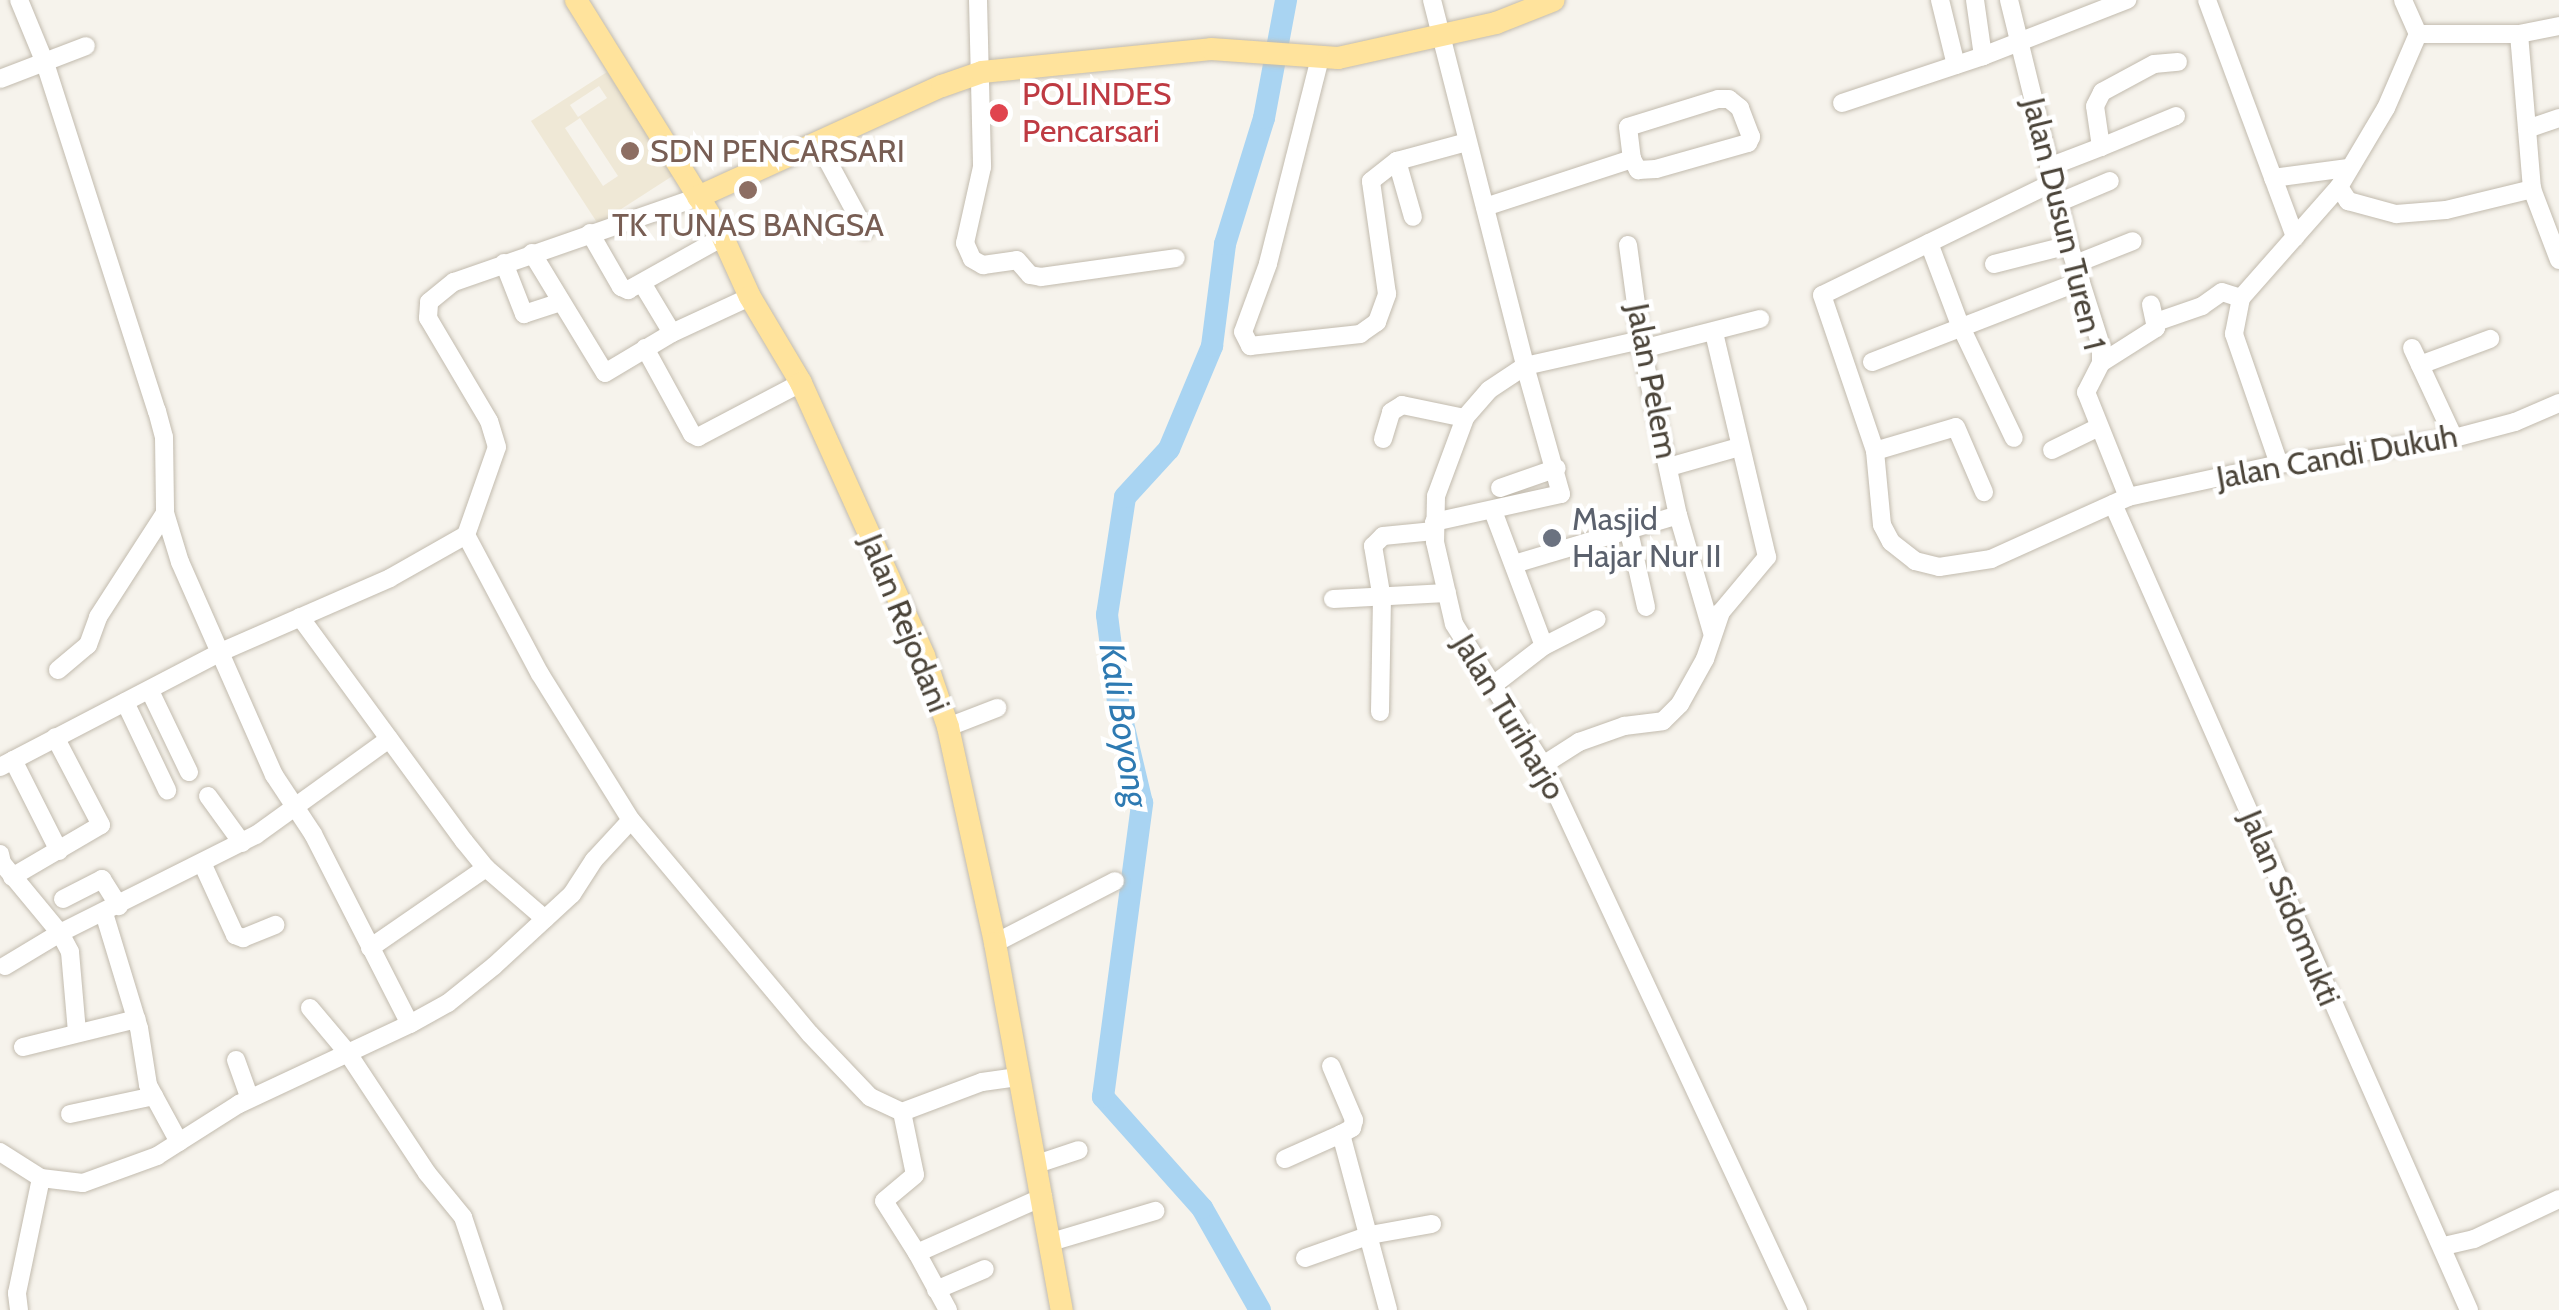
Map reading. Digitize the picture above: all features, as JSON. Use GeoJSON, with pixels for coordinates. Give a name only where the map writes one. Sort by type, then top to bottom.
{"type":"FeatureCollection","features":[{"type":"Feature","properties":{"kind":"main road","name":"Jalan Rejodani"},"geometry":{"type":"LineString","coordinates":[[576,0],[723,237],[750,297],[801,383],[924,656],[948,727],[995,943],[1062,1310]]}},
{"type":"Feature","properties":{"kind":"main road"},"geometry":{"type":"LineString","coordinates":[[698,198],[942,86],[982,72],[1211,49],[1311,58],[1361,55],[1496,23],[1554,0]]}},
{"type":"Feature","properties":{"kind":"street"},"geometry":{"type":"LineString","coordinates":[[978,0],[982,167],[965,243],[972,259],[983,264],[1017,260],[1030,275],[1041,276],[1176,258]]}},
{"type":"Feature","properties":{"kind":"street"},"geometry":{"type":"LineString","coordinates":[[1380,712],[1382,599],[1373,546],[1376,540],[1558,496],[1562,488],[1525,366],[1432,0]]}},
{"type":"Feature","properties":{"kind":"street"},"geometry":{"type":"LineString","coordinates":[[1940,0],[1956,65]]}},
{"type":"Feature","properties":{"kind":"street"},"geometry":{"type":"LineString","coordinates":[[1974,0],[1983,56]]}},
{"type":"Feature","properties":{"kind":"street","name":"Jalan Dusun Turen 1"},"geometry":{"type":"LineString","coordinates":[[2009,0],[2069,245],[2101,346],[2101,364],[2086,392],[2120,501]]}},
{"type":"Feature","properties":{"kind":"street"},"geometry":{"type":"LineString","coordinates":[[1842,103],[1983,56],[2127,0]]}},
{"type":"Feature","properties":{"kind":"street"},"geometry":{"type":"LineString","coordinates":[[2208,0],[2295,237]]}},
{"type":"Feature","properties":{"kind":"street"},"geometry":{"type":"LineString","coordinates":[[2279,464],[2234,334],[2241,298],[2338,187],[2386,108],[2418,34],[2404,0]]}},
{"type":"Feature","properties":{"kind":"street"},"geometry":{"type":"LineString","coordinates":[[24,2],[160,424],[165,513],[180,562],[274,775],[410,1024]]}},
{"type":"Feature","properties":{"kind":"street"},"geometry":{"type":"LineString","coordinates":[[2418,34],[2519,34],[2559,26]]}},
{"type":"Feature","properties":{"kind":"street"},"geometry":{"type":"LineString","coordinates":[[2519,34],[2532,189],[2559,260]]}},
{"type":"Feature","properties":{"kind":"street"},"geometry":{"type":"LineString","coordinates":[[0,79],[86,46]]}},
{"type":"Feature","properties":{"kind":"street"},"geometry":{"type":"LineString","coordinates":[[1311,58],[1268,264],[1243,332],[1250,346],[1360,334],[1377,322],[1386,294],[1371,181],[1396,160],[1467,142]]}},
{"type":"Feature","properties":{"kind":"street"},"geometry":{"type":"LineString","coordinates":[[2100,148],[2095,106],[2102,92],[2154,64],[2178,62]]}},
{"type":"Feature","properties":{"kind":"street"},"geometry":{"type":"LineString","coordinates":[[1718,99],[1729,100],[1742,110],[1752,138],[1748,143],[1648,170],[1638,170],[1632,159],[1628,126],[1718,99]]}},
{"type":"Feature","properties":{"kind":"street"},"geometry":{"type":"LineString","coordinates":[[1984,492],[1956,427],[1874,451],[1822,295],[1929,243],[2100,148],[2176,116]]}},
{"type":"Feature","properties":{"kind":"street"},"geometry":{"type":"LineString","coordinates":[[2527,129],[2559,118]]}},
{"type":"Feature","properties":{"kind":"street"},"geometry":{"type":"LineString","coordinates":[[818,144],[865,230]]}},
{"type":"Feature","properties":{"kind":"street"},"geometry":{"type":"LineString","coordinates":[[1485,207],[1632,159]]}},
{"type":"Feature","properties":{"kind":"street"},"geometry":{"type":"LineString","coordinates":[[1396,160],[1413,217]]}},
{"type":"Feature","properties":{"kind":"street"},"geometry":{"type":"LineString","coordinates":[[2273,178],[2348,168]]}},
{"type":"Feature","properties":{"kind":"street"},"geometry":{"type":"LineString","coordinates":[[2060,202],[2110,181]]}},
{"type":"Feature","properties":{"kind":"street"},"geometry":{"type":"LineString","coordinates":[[2338,187],[2348,200],[2396,214],[2446,210],[2532,189]]}},
{"type":"Feature","properties":{"kind":"street"},"geometry":{"type":"LineString","coordinates":[[59,851],[7,763],[221,652],[390,578],[466,535],[496,448],[489,421],[428,318],[429,302],[454,282],[698,198]]}},
{"type":"Feature","properties":{"kind":"street"},"geometry":{"type":"LineString","coordinates":[[590,233],[621,287],[628,290],[723,237]]}},
{"type":"Feature","properties":{"kind":"street"},"geometry":{"type":"LineString","coordinates":[[1872,362],[2078,273],[2133,241]]}},
{"type":"Feature","properties":{"kind":"street"},"geometry":{"type":"LineString","coordinates":[[1929,243],[1960,326],[2014,438]]}},
{"type":"Feature","properties":{"kind":"street","name":"Jalan Pelem"},"geometry":{"type":"LineString","coordinates":[[1628,245],[1641,344],[1678,514],[1712,632]]}},
{"type":"Feature","properties":{"kind":"street"},"geometry":{"type":"LineString","coordinates":[[1994,264],[2069,245]]}},
{"type":"Feature","properties":{"kind":"street"},"geometry":{"type":"LineString","coordinates":[[532,253],[605,373],[672,333],[750,297]]}},
{"type":"Feature","properties":{"kind":"street"},"geometry":{"type":"LineString","coordinates":[[504,263],[524,314],[560,302]]}},
{"type":"Feature","properties":{"kind":"street"},"geometry":{"type":"LineString","coordinates":[[642,283],[672,333]]}},
{"type":"Feature","properties":{"kind":"street"},"geometry":{"type":"LineString","coordinates":[[2101,364],[2150,334],[2153,313],[2202,306],[2222,292],[2241,298]]}},
{"type":"Feature","properties":{"kind":"street"},"geometry":{"type":"LineString","coordinates":[[1525,366],[1714,332],[1760,319]]}},
{"type":"Feature","properties":{"kind":"street"},"geometry":{"type":"LineString","coordinates":[[1543,765],[1579,742],[1624,726],[1663,720],[1680,704],[1705,659],[1721,612],[1767,557],[1714,332]]}},
{"type":"Feature","properties":{"kind":"street"},"geometry":{"type":"LineString","coordinates":[[2454,438],[2416,356],[2490,340]]}},
{"type":"Feature","properties":{"kind":"street"},"geometry":{"type":"LineString","coordinates":[[645,348],[692,434],[698,437],[801,383]]}},
{"type":"Feature","properties":{"kind":"street","name":"Jalan Turiharjo"},"geometry":{"type":"LineString","coordinates":[[1525,366],[1490,390],[1465,418],[1436,496],[1434,526],[1454,624],[1543,765],[1798,1310]]}},
{"type":"Feature","properties":{"kind":"street","name":"Jalan Candi Dukuh"},"geometry":{"type":"LineString","coordinates":[[1874,451],[1882,525],[1891,542],[1914,561],[1939,568],[1991,558],[2120,501],[2279,464],[2454,438],[2515,422],[2559,402]]}},
{"type":"Feature","properties":{"kind":"street"},"geometry":{"type":"LineString","coordinates":[[1382,439],[1390,412],[1402,405],[1465,418]]}},
{"type":"Feature","properties":{"kind":"street"},"geometry":{"type":"LineString","coordinates":[[2052,450],[2100,427]]}},
{"type":"Feature","properties":{"kind":"street"},"geometry":{"type":"LineString","coordinates":[[1669,468],[1739,447]]}},
{"type":"Feature","properties":{"kind":"street"},"geometry":{"type":"LineString","coordinates":[[1500,488],[1556,468]]}},
{"type":"Feature","properties":{"kind":"street","name":"Jalan Sidomukti"},"geometry":{"type":"LineString","coordinates":[[2120,501],[2354,1054],[2470,1310]]}},
{"type":"Feature","properties":{"kind":"street"},"geometry":{"type":"LineString","coordinates":[[1493,512],[1544,646]]}},
{"type":"Feature","properties":{"kind":"street"},"geometry":{"type":"LineString","coordinates":[[58,670],[88,645],[98,617],[165,513]]}},
{"type":"Feature","properties":{"kind":"street"},"geometry":{"type":"LineString","coordinates":[[1514,564],[1678,514]]}},
{"type":"Feature","properties":{"kind":"street"},"geometry":{"type":"LineString","coordinates":[[1628,527],[1646,607]]}},
{"type":"Feature","properties":{"kind":"street"},"geometry":{"type":"LineString","coordinates":[[466,535],[540,674],[631,820],[810,1034],[870,1097],[902,1112],[982,1082],[1018,1077]]}},
{"type":"Feature","properties":{"kind":"street"},"geometry":{"type":"LineString","coordinates":[[1333,599],[1447,594]]}},
{"type":"Feature","properties":{"kind":"street"},"geometry":{"type":"LineString","coordinates":[[300,617],[486,868],[545,918]]}},
{"type":"Feature","properties":{"kind":"street"},"geometry":{"type":"LineString","coordinates":[[1492,686],[1544,646],[1596,619]]}},
{"type":"Feature","properties":{"kind":"street"},"geometry":{"type":"LineString","coordinates":[[150,691],[190,772]]}},
{"type":"Feature","properties":{"kind":"street"},"geometry":{"type":"LineString","coordinates":[[125,702],[167,790]]}},
{"type":"Feature","properties":{"kind":"street"},"geometry":{"type":"LineString","coordinates":[[948,727],[997,708]]}},
{"type":"Feature","properties":{"kind":"street"},"geometry":{"type":"LineString","coordinates":[[55,737],[102,823],[97,831],[59,851],[3,864],[60,933],[70,952],[77,1032]]}},
{"type":"Feature","properties":{"kind":"street"},"geometry":{"type":"LineString","coordinates":[[5,966],[60,933],[242,843],[390,739]]}},
{"type":"Feature","properties":{"kind":"street"},"geometry":{"type":"LineString","coordinates":[[208,796],[242,843]]}},
{"type":"Feature","properties":{"kind":"street"},"geometry":{"type":"LineString","coordinates":[[0,1152],[40,1178],[82,1183],[157,1156],[250,1099],[410,1024],[448,1003],[572,894],[594,860],[631,820]]}},
{"type":"Feature","properties":{"kind":"street"},"geometry":{"type":"LineString","coordinates":[[203,865],[236,935],[243,938],[276,925]]}},
{"type":"Feature","properties":{"kind":"street"},"geometry":{"type":"LineString","coordinates":[[370,948],[486,868]]}},
{"type":"Feature","properties":{"kind":"street"},"geometry":{"type":"LineString","coordinates":[[63,899],[102,878],[148,1085],[179,1142]]}},
{"type":"Feature","properties":{"kind":"street"},"geometry":{"type":"LineString","coordinates":[[995,943],[1115,881]]}},
{"type":"Feature","properties":{"kind":"street"},"geometry":{"type":"LineString","coordinates":[[310,1008],[347,1052],[427,1172],[463,1217],[494,1310]]}},
{"type":"Feature","properties":{"kind":"street"},"geometry":{"type":"LineString","coordinates":[[23,1047],[136,1019]]}},
{"type":"Feature","properties":{"kind":"street"},"geometry":{"type":"LineString","coordinates":[[236,1060],[250,1099]]}},
{"type":"Feature","properties":{"kind":"street"},"geometry":{"type":"LineString","coordinates":[[1285,1160],[1352,1128],[1354,1120],[1331,1066]]}},
{"type":"Feature","properties":{"kind":"street"},"geometry":{"type":"LineString","coordinates":[[70,1114],[154,1096]]}},
{"type":"Feature","properties":{"kind":"street"},"geometry":{"type":"LineString","coordinates":[[902,1112],[915,1174],[884,1201],[948,1310]]}},
{"type":"Feature","properties":{"kind":"street"},"geometry":{"type":"LineString","coordinates":[[1341,1134],[1387,1310]]}},
{"type":"Feature","properties":{"kind":"street"},"geometry":{"type":"LineString","coordinates":[[1034,1166],[1079,1150]]}},
{"type":"Feature","properties":{"kind":"street"},"geometry":{"type":"LineString","coordinates":[[19,1310],[17,1292],[40,1178]]}},
{"type":"Feature","properties":{"kind":"street"},"geometry":{"type":"LineString","coordinates":[[917,1252],[1044,1197]]}},
{"type":"Feature","properties":{"kind":"street"},"geometry":{"type":"LineString","coordinates":[[2444,1246],[2474,1239],[2559,1199]]}},
{"type":"Feature","properties":{"kind":"street"},"geometry":{"type":"LineString","coordinates":[[1051,1242],[1155,1211]]}},
{"type":"Feature","properties":{"kind":"street"},"geometry":{"type":"LineString","coordinates":[[1305,1258],[1370,1235],[1432,1224]]}},
{"type":"Feature","properties":{"kind":"street"},"geometry":{"type":"LineString","coordinates":[[936,1290],[985,1269]]}},
{"type":"Feature","properties":{"kind":"shaded area","name":"SDN PENCARSARI"},"geometry":{"type":"Polygon","coordinates":[[[607,72],[674,175],[598,224],[531,121],[607,72]],[[599,86],[570,105],[578,117],[607,98],[599,86]],[[580,118],[565,128],[603,186],[618,176],[580,118]]]}},
{"type":"Feature","properties":{"kind":"waterway","name":"Kali Boyong"},"geometry":{"type":"LineString","coordinates":[[1260,1310],[1202,1208],[1103,1097],[1142,803],[1118,702],[1107,615],[1125,497],[1169,449],[1212,346],[1225,244],[1264,118],[1286,0]]}},
{"type":"Feature","properties":{"kind":"place","name":"POLINDES Pencarsari"},"geometry":{"type":"Point","coordinates":[999,113]}},
{"type":"Feature","properties":{"kind":"place","name":"SDN PENCARSARI"},"geometry":{"type":"Point","coordinates":[630,151]}},
{"type":"Feature","properties":{"kind":"place","name":"TK TUNAS BANGSA"},"geometry":{"type":"Point","coordinates":[748,190]}},
{"type":"Feature","properties":{"kind":"place","name":"Masjid Hajar Nur II"},"geometry":{"type":"Point","coordinates":[1552,538]}}]}
